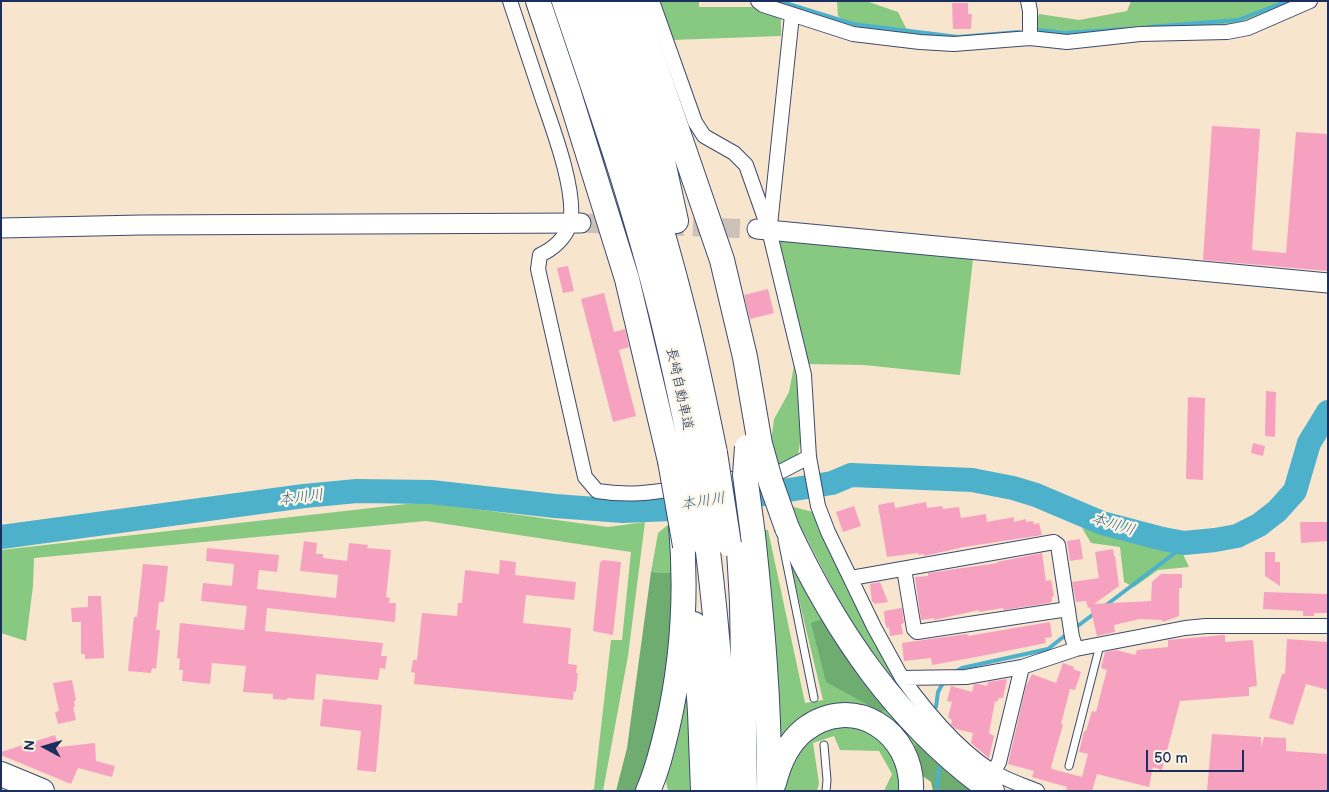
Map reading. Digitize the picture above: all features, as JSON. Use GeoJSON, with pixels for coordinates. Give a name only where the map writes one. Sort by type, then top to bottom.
{"type":"FeatureCollection","features":[{"type":"Feature","properties":{"kind":"highway"},"geometry":{"type":"LineString","coordinates":[[538,1],[627,279],[655,393],[718,453],[745,475],[716,543],[684,596],[680,654],[670,718],[658,766],[648,791]]}},
{"type":"Feature","properties":{"kind":"highway"},"geometry":{"type":"LineString","coordinates":[[546,1],[609,152],[642,241]]}},
{"type":"Feature","properties":{"kind":"highway","name":"長崎自動車道"},"geometry":{"type":"LineString","coordinates":[[564,1],[642,241],[670,350],[718,453]]}},
{"type":"Feature","properties":{"kind":"highway"},"geometry":{"type":"LineString","coordinates":[[588,1],[635,142],[663,234],[718,453],[771,483],[784,529],[828,607],[845,636],[906,715],[955,763],[993,781]]}},
{"type":"Feature","properties":{"kind":"highway"},"geometry":{"type":"LineString","coordinates":[[605,1],[676,221]]}},
{"type":"Feature","properties":{"kind":"highway"},"geometry":{"type":"LineString","coordinates":[[612,1],[662,157],[701,326],[718,453],[716,620],[722,695],[725,791]]}},
{"type":"Feature","properties":{"kind":"highway"},"geometry":{"type":"LineString","coordinates":[[633,1],[722,260],[748,373],[750,399],[680,513],[716,543],[766,681],[771,791]]}},
{"type":"Feature","properties":{"kind":"highway"},"geometry":{"type":"LineString","coordinates":[[716,543],[742,668],[745,791]]}},
{"type":"Feature","properties":{"kind":"highway"},"geometry":{"type":"LineString","coordinates":[[701,791],[702,752],[698,663],[716,543]]}},
{"type":"Feature","properties":{"kind":"highway"},"geometry":{"type":"LineString","coordinates":[[771,791],[778,768],[794,741],[804,730],[818,721],[846,716],[872,721],[884,728],[895,739],[904,751],[909,765],[911,791]]}},
{"type":"Feature","properties":{"kind":"highway"},"geometry":{"type":"LineString","coordinates":[[1,774],[42,791]]}},
{"type":"Feature","properties":{"kind":"street"},"geometry":{"type":"LineString","coordinates":[[510,1],[562,159],[575,223]]}},
{"type":"Feature","properties":{"kind":"street"},"geometry":{"type":"LineString","coordinates":[[652,1],[695,122],[704,136],[734,153],[746,165],[804,375],[810,462],[816,498],[828,532],[874,627],[902,678],[919,702],[993,781]]}},
{"type":"Feature","properties":{"kind":"street"},"geometry":{"type":"LineString","coordinates":[[758,1],[774,5],[792,15],[853,34],[954,44],[1030,38],[1067,42],[1140,34],[1227,32],[1248,28],[1310,1]]}},
{"type":"Feature","properties":{"kind":"street"},"geometry":{"type":"LineString","coordinates":[[1028,1],[1030,38]]}},
{"type":"Feature","properties":{"kind":"street"},"geometry":{"type":"LineString","coordinates":[[763,229],[792,15]]}},
{"type":"Feature","properties":{"kind":"street"},"geometry":{"type":"LineString","coordinates":[[1,228],[151,225],[575,223]]}},
{"type":"Feature","properties":{"kind":"street"},"geometry":{"type":"LineString","coordinates":[[575,223],[564,236],[540,256],[538,269],[585,476],[597,492],[620,495],[646,494],[782,471],[810,462]]}},
{"type":"Feature","properties":{"kind":"street"},"geometry":{"type":"LineString","coordinates":[[763,229],[1328,283]]}},
{"type":"Feature","properties":{"kind":"street"},"geometry":{"type":"LineString","coordinates":[[851,578],[1054,542],[1058,545],[1074,643]]}},
{"type":"Feature","properties":{"kind":"street"},"geometry":{"type":"LineString","coordinates":[[904,570],[914,629],[917,632],[1069,615]]}},
{"type":"Feature","properties":{"kind":"street"},"geometry":{"type":"LineString","coordinates":[[902,678],[955,678],[1022,667],[1074,643],[1100,645],[1192,627],[1328,626]]}},
{"type":"Feature","properties":{"kind":"street"},"geometry":{"type":"LineString","coordinates":[[993,781],[1022,667]]}},
{"type":"Feature","properties":{"kind":"street"},"geometry":{"type":"LineString","coordinates":[[993,781],[1000,776],[1037,791]]}},
{"type":"Feature","properties":{"kind":"lane"},"geometry":{"type":"LineString","coordinates":[[784,529],[814,698]]}},
{"type":"Feature","properties":{"kind":"lane"},"geometry":{"type":"LineString","coordinates":[[1069,766],[1100,645]]}},
{"type":"Feature","properties":{"kind":"lane"},"geometry":{"type":"LineString","coordinates":[[824,745],[826,791]]}},
{"type":"Feature","properties":{"kind":"lane"},"geometry":{"type":"LineString","coordinates":[[658,766],[659,791]]}},
{"type":"Feature","properties":{"kind":"green space"},"geometry":{"type":"Polygon","coordinates":[[[659,1],[699,1],[699,7],[756,7],[781,19],[781,36],[672,40],[659,1]]]}},
{"type":"Feature","properties":{"kind":"green space"},"geometry":{"type":"Polygon","coordinates":[[[837,1],[866,1],[898,12],[909,34],[855,28],[838,16],[837,1]]]}},
{"type":"Feature","properties":{"kind":"green space"},"geometry":{"type":"Polygon","coordinates":[[[1131,1],[1295,1],[1237,24],[1067,35],[1033,34],[1039,14],[1079,20],[1127,11],[1131,1]]]}},
{"type":"Feature","properties":{"kind":"green space"},"geometry":{"type":"Polygon","coordinates":[[[776,237],[973,259],[960,375],[864,365],[806,364],[776,237]]]}},
{"type":"Feature","properties":{"kind":"green space"},"geometry":{"type":"Polygon","coordinates":[[[794,366],[803,424],[798,455],[776,466],[771,442],[774,419],[789,392],[794,366]]]}},
{"type":"Feature","properties":{"kind":"green space"},"geometry":{"type":"Polygon","coordinates":[[[424,502],[608,527],[645,522],[628,656],[603,791],[588,791],[594,789],[611,640],[622,640],[631,552],[426,521],[34,558],[33,586],[26,641],[1,633],[1,550],[424,502]]]}},
{"type":"Feature","properties":{"kind":"green space"},"geometry":{"type":"Polygon","coordinates":[[[790,506],[813,512],[916,710],[849,620],[790,506]]]}},
{"type":"Feature","properties":{"kind":"green space"},"geometry":{"type":"Polygon","coordinates":[[[669,524],[673,573],[651,572],[658,533],[669,524]]]}},
{"type":"Feature","properties":{"kind":"green space"},"geometry":{"type":"Polygon","coordinates":[[[1082,528],[1181,550],[1189,567],[1158,570],[1134,587],[1124,582],[1120,547],[1091,543],[1082,528]]]}},
{"type":"Feature","properties":{"kind":"green space"},"geometry":{"type":"Polygon","coordinates":[[[760,530],[768,530],[805,703],[823,700],[788,554],[891,708],[919,742],[911,748],[853,706],[777,751],[760,530]]]}},
{"type":"Feature","properties":{"kind":"green space"},"geometry":{"type":"Polygon","coordinates":[[[651,572],[673,573],[672,651],[656,737],[640,791],[616,791],[627,748],[651,572]]]}},
{"type":"Feature","properties":{"kind":"green space"},"geometry":{"type":"Polygon","coordinates":[[[825,618],[891,708],[881,712],[826,682],[811,623],[825,618]]]}},
{"type":"Feature","properties":{"kind":"green space"},"geometry":{"type":"Polygon","coordinates":[[[689,658],[690,791],[668,791],[666,782],[689,658]]]}},
{"type":"Feature","properties":{"kind":"green space"},"geometry":{"type":"Polygon","coordinates":[[[837,725],[864,730],[880,738],[886,744],[892,751],[898,764],[901,791],[884,791],[892,774],[879,751],[840,750],[834,736],[813,743],[819,783],[817,791],[781,791],[793,759],[811,734],[837,725]]]}},
{"type":"Feature","properties":{"kind":"green space"},"geometry":{"type":"Polygon","coordinates":[[[919,742],[972,791],[933,791],[931,782],[917,772],[911,748],[919,742]]]}},
{"type":"Feature","properties":{"kind":"building"},"geometry":{"type":"Polygon","coordinates":[[[952,3],[968,3],[968,14],[972,14],[971,29],[953,29],[952,3]]]}},
{"type":"Feature","properties":{"kind":"building"},"geometry":{"type":"Polygon","coordinates":[[[1212,126],[1260,129],[1252,250],[1286,253],[1296,132],[1328,134],[1328,271],[1203,260],[1212,126]]]}},
{"type":"Feature","properties":{"kind":"building"},"geometry":{"type":"Polygon","coordinates":[[[568,266],[574,291],[563,293],[557,268],[568,266]]]}},
{"type":"Feature","properties":{"kind":"building"},"geometry":{"type":"Polygon","coordinates":[[[768,289],[774,313],[750,319],[744,295],[768,289]]]}},
{"type":"Feature","properties":{"kind":"building"},"geometry":{"type":"Polygon","coordinates":[[[604,293],[614,332],[625,329],[629,347],[619,350],[636,416],[613,422],[581,299],[604,293]]]}},
{"type":"Feature","properties":{"kind":"building"},"geometry":{"type":"Polygon","coordinates":[[[1266,391],[1276,392],[1275,437],[1265,436],[1266,391]]]}},
{"type":"Feature","properties":{"kind":"building"},"geometry":{"type":"Polygon","coordinates":[[[1188,397],[1205,398],[1203,480],[1186,479],[1188,397]]]}},
{"type":"Feature","properties":{"kind":"building"},"geometry":{"type":"Polygon","coordinates":[[[1253,443],[1265,446],[1263,456],[1251,453],[1253,443]]]}},
{"type":"Feature","properties":{"kind":"building"},"geometry":{"type":"Polygon","coordinates":[[[894,502],[895,508],[926,502],[927,508],[942,506],[943,509],[959,507],[961,518],[986,514],[987,522],[1014,517],[1014,522],[1026,519],[1026,522],[1033,521],[1034,524],[1039,523],[1042,535],[964,547],[924,556],[918,553],[887,557],[878,505],[894,502]]]}},
{"type":"Feature","properties":{"kind":"building"},"geometry":{"type":"Polygon","coordinates":[[[854,506],[861,526],[843,532],[836,512],[854,506]]]}},
{"type":"Feature","properties":{"kind":"building"},"geometry":{"type":"Polygon","coordinates":[[[1300,522],[1328,522],[1328,541],[1301,543],[1300,522]]]}},
{"type":"Feature","properties":{"kind":"building"},"geometry":{"type":"Polygon","coordinates":[[[1080,539],[1083,559],[1070,561],[1067,541],[1080,539]]]}},
{"type":"Feature","properties":{"kind":"building"},"geometry":{"type":"Polygon","coordinates":[[[304,541],[317,543],[316,554],[323,554],[323,558],[347,561],[349,543],[368,545],[367,548],[391,550],[386,597],[390,598],[389,603],[396,603],[395,622],[267,608],[265,631],[383,643],[381,656],[387,656],[385,669],[380,668],[378,680],[316,674],[314,700],[273,699],[273,694],[243,692],[246,666],[212,663],[210,684],[182,681],[183,670],[179,670],[180,659],[177,658],[180,623],[244,630],[247,606],[201,601],[203,583],[232,586],[234,564],[206,561],[207,548],[279,555],[277,572],[259,570],[257,589],[336,598],[338,575],[300,571],[304,541]]]}},
{"type":"Feature","properties":{"kind":"building"},"geometry":{"type":"Polygon","coordinates":[[[1113,549],[1119,586],[1094,604],[1151,601],[1152,582],[1161,574],[1182,574],[1182,588],[1179,588],[1179,616],[1163,622],[1162,620],[1140,619],[1114,625],[1115,632],[1097,636],[1090,607],[1088,608],[1086,601],[1076,602],[1072,582],[1099,578],[1095,552],[1113,549]]]}},
{"type":"Feature","properties":{"kind":"building"},"geometry":{"type":"Polygon","coordinates":[[[1265,552],[1275,552],[1275,562],[1280,562],[1280,586],[1265,576],[1265,552]]]}},
{"type":"Feature","properties":{"kind":"building"},"geometry":{"type":"Polygon","coordinates":[[[1042,553],[1046,581],[1051,580],[1054,596],[1049,603],[1004,610],[1003,608],[979,612],[979,610],[934,620],[934,618],[921,620],[915,577],[928,576],[928,573],[998,563],[1042,553]]]}},
{"type":"Feature","properties":{"kind":"building"},"geometry":{"type":"Polygon","coordinates":[[[500,560],[516,562],[515,575],[576,582],[574,600],[526,595],[523,623],[571,628],[568,664],[577,665],[576,673],[578,673],[573,700],[414,684],[415,673],[411,672],[413,660],[417,660],[422,613],[457,616],[458,603],[462,603],[465,570],[499,574],[500,560]]]}},
{"type":"Feature","properties":{"kind":"building"},"geometry":{"type":"Polygon","coordinates":[[[602,560],[621,562],[613,635],[593,631],[600,562],[602,560]]]}},
{"type":"Feature","properties":{"kind":"building"},"geometry":{"type":"Polygon","coordinates":[[[143,564],[168,566],[164,602],[159,602],[156,630],[160,630],[156,669],[152,668],[151,673],[128,671],[134,617],[137,617],[143,564]]]}},
{"type":"Feature","properties":{"kind":"building"},"geometry":{"type":"Polygon","coordinates":[[[880,582],[888,602],[874,604],[872,602],[870,584],[880,582]]]}},
{"type":"Feature","properties":{"kind":"building"},"geometry":{"type":"Polygon","coordinates":[[[1264,592],[1328,594],[1328,613],[1314,613],[1314,616],[1303,616],[1303,611],[1263,609],[1264,592]]]}},
{"type":"Feature","properties":{"kind":"building"},"geometry":{"type":"Polygon","coordinates":[[[88,596],[101,596],[104,658],[85,659],[85,654],[81,654],[81,622],[72,622],[71,608],[88,607],[88,596]]]}},
{"type":"Feature","properties":{"kind":"building"},"geometry":{"type":"Polygon","coordinates":[[[902,608],[904,623],[901,624],[903,634],[890,636],[889,627],[887,628],[885,623],[884,611],[902,608]]]}},
{"type":"Feature","properties":{"kind":"building"},"geometry":{"type":"Polygon","coordinates":[[[1050,622],[1052,637],[1045,638],[1046,643],[932,665],[931,658],[904,661],[902,643],[967,634],[968,636],[1050,622]]]}},
{"type":"Feature","properties":{"kind":"building"},"geometry":{"type":"Polygon","coordinates":[[[1225,635],[1225,642],[1253,640],[1257,686],[1249,687],[1249,696],[1180,701],[1162,770],[1153,767],[1149,787],[1097,774],[1092,791],[1066,791],[1067,787],[1032,777],[1034,771],[1008,764],[1026,686],[1032,674],[1056,683],[1063,663],[1081,672],[1075,690],[1070,689],[1061,724],[1063,725],[1051,767],[1052,769],[1082,777],[1088,754],[1079,752],[1084,731],[1086,731],[1092,711],[1096,712],[1107,670],[1101,668],[1105,652],[1117,650],[1135,655],[1137,650],[1168,647],[1168,640],[1225,635]]]}},
{"type":"Feature","properties":{"kind":"building"},"geometry":{"type":"Polygon","coordinates":[[[1287,639],[1328,642],[1328,690],[1306,684],[1293,725],[1269,718],[1282,674],[1285,674],[1287,639]]]}},
{"type":"Feature","properties":{"kind":"building"},"geometry":{"type":"Polygon","coordinates":[[[1007,679],[1003,698],[999,698],[997,702],[995,701],[989,733],[994,736],[989,758],[971,743],[973,733],[956,729],[951,725],[952,720],[948,717],[952,702],[947,701],[951,686],[972,692],[974,684],[987,686],[988,682],[1007,679]]]}},
{"type":"Feature","properties":{"kind":"building"},"geometry":{"type":"Polygon","coordinates":[[[72,680],[76,700],[74,701],[75,707],[73,707],[76,720],[58,724],[55,712],[59,711],[53,683],[72,680]]]}},
{"type":"Feature","properties":{"kind":"building"},"geometry":{"type":"Polygon","coordinates":[[[323,699],[382,705],[376,772],[357,770],[361,731],[320,726],[323,699]]]}},
{"type":"Feature","properties":{"kind":"building"},"geometry":{"type":"Polygon","coordinates":[[[1212,734],[1261,737],[1261,747],[1264,737],[1286,738],[1286,751],[1328,754],[1328,791],[1207,791],[1212,734]]]}},
{"type":"Feature","properties":{"kind":"building"},"geometry":{"type":"Polygon","coordinates":[[[55,735],[59,747],[95,743],[96,761],[115,766],[112,777],[78,768],[71,784],[1,755],[1,752],[55,735]]]}},
{"type":"Feature","properties":{"kind":"waterway"},"geometry":{"type":"LineString","coordinates":[[1148,27],[1238,20],[1288,1]]}},
{"type":"Feature","properties":{"kind":"waterway"},"geometry":{"type":"LineString","coordinates":[[782,2],[853,24],[958,37],[1019,32]]}},
{"type":"Feature","properties":{"kind":"waterway"},"geometry":{"type":"LineString","coordinates":[[1039,30],[1065,33],[1126,29]]}},
{"type":"Feature","properties":{"kind":"waterway","name":"本川川"},"geometry":{"type":"LineString","coordinates":[[1,537],[304,496],[357,491],[431,492],[555,506],[623,511],[671,509],[832,483],[851,475],[972,480],[1013,488],[1036,495],[1102,523],[1184,543],[1237,536],[1259,525],[1277,511],[1295,491],[1309,443],[1328,412]]}},
{"type":"Feature","properties":{"kind":"waterway"},"geometry":{"type":"LineString","coordinates":[[1105,606],[1176,552],[1184,543]]}},
{"type":"Feature","properties":{"kind":"waterway"},"geometry":{"type":"LineString","coordinates":[[1075,628],[1095,613]]}},
{"type":"Feature","properties":{"kind":"waterway"},"geometry":{"type":"LineString","coordinates":[[955,672],[962,668],[1048,649],[1067,634]]}},
{"type":"Feature","properties":{"kind":"waterway"},"geometry":{"type":"LineString","coordinates":[[936,707],[938,692],[944,681]]}},
{"type":"Feature","properties":{"kind":"waterway"},"geometry":{"type":"LineString","coordinates":[[937,791],[939,768]]}},
{"type":"Feature","properties":{"kind":"tunnel"},"geometry":{"type":"LineString","coordinates":[[581,223],[757,229]]}}]}
